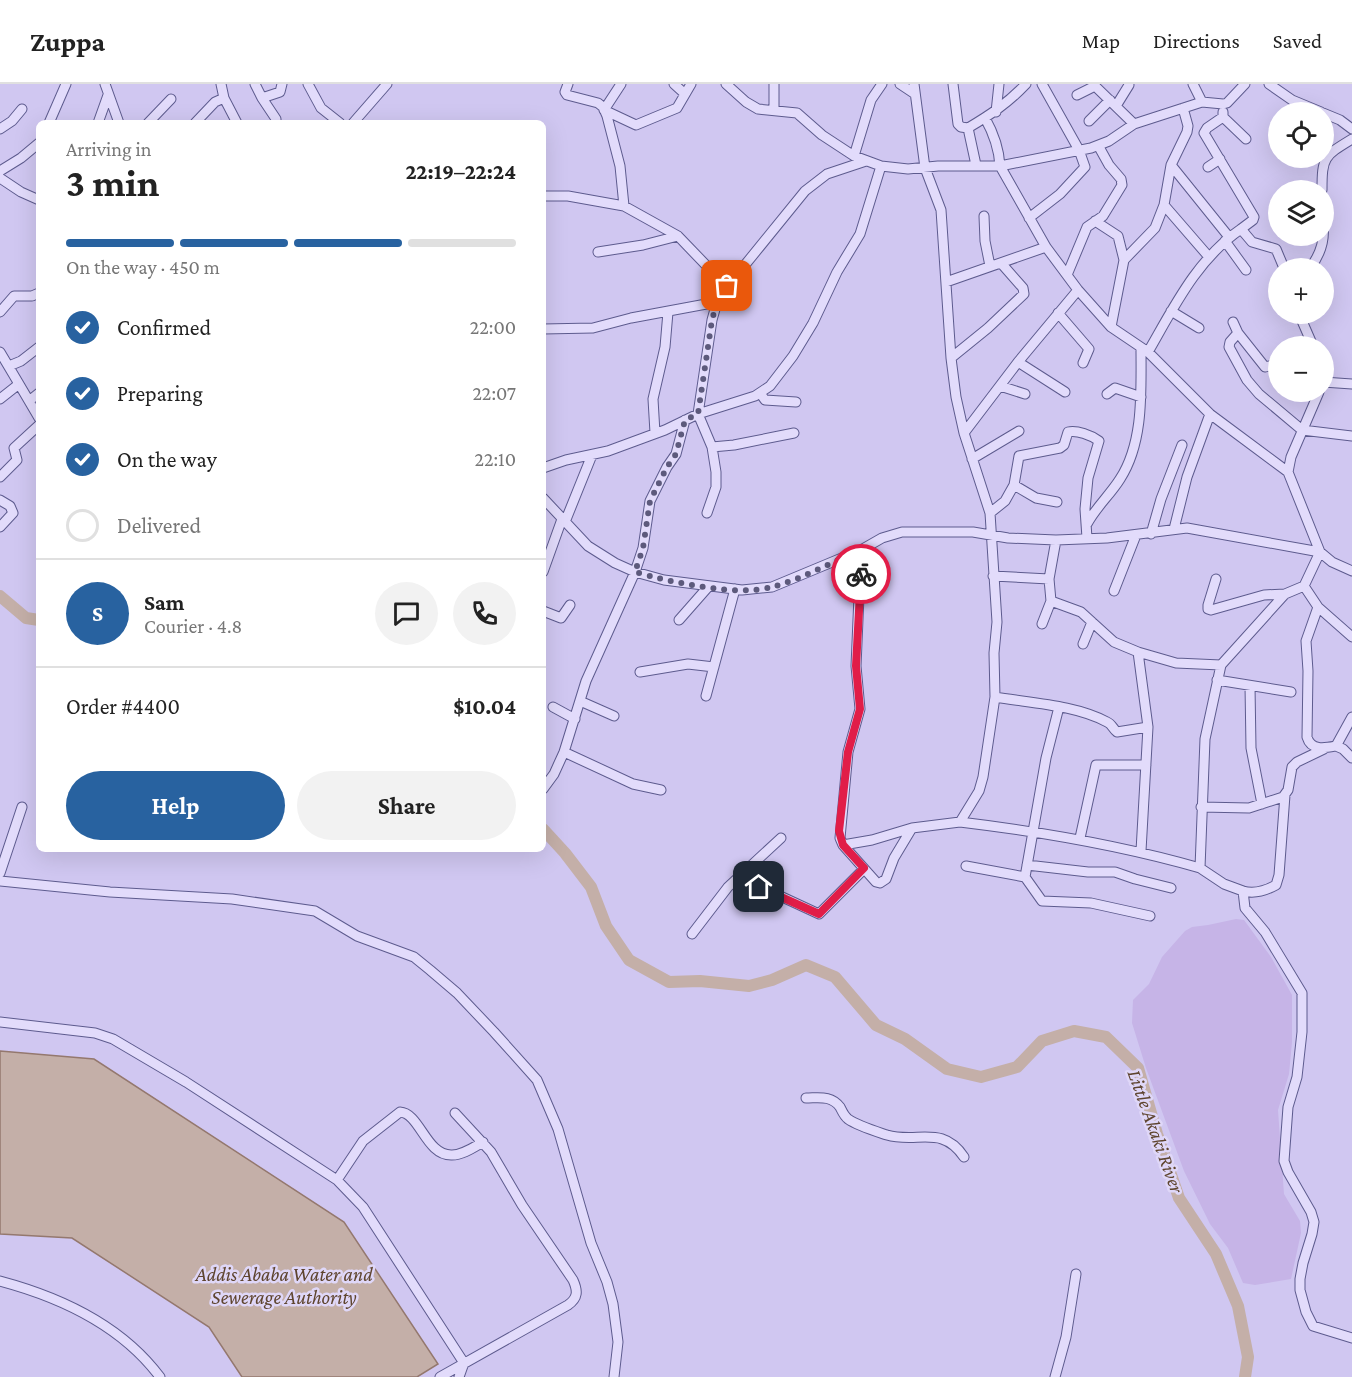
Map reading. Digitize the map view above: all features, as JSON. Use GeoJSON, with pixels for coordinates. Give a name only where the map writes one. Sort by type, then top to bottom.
{"type":"FeatureCollection","features":[{"type":"Feature","properties":{"kind":"street"},"geometry":{"type":"LineString","coordinates":[[50,120],[66,84]]}},
{"type":"Feature","properties":{"kind":"street"},"geometry":{"type":"LineString","coordinates":[[105,84],[117,120]]}},
{"type":"Feature","properties":{"kind":"street"},"geometry":{"type":"LineString","coordinates":[[221,84],[224,98],[235,120]]}},
{"type":"Feature","properties":{"kind":"street"},"geometry":{"type":"LineString","coordinates":[[255,84],[276,120]]}},
{"type":"Feature","properties":{"kind":"street"},"geometry":{"type":"LineString","coordinates":[[262,98],[280,92],[282,84]]}},
{"type":"Feature","properties":{"kind":"street"},"geometry":{"type":"LineString","coordinates":[[308,84],[321,108],[336,120]]}},
{"type":"Feature","properties":{"kind":"street"},"geometry":{"type":"LineString","coordinates":[[356,120],[387,84]]}},
{"type":"Feature","properties":{"kind":"street"},"geometry":{"type":"LineString","coordinates":[[568,84],[567,95],[598,103],[604,110],[620,166],[624,206]]}},
{"type":"Feature","properties":{"kind":"street"},"geometry":{"type":"LineString","coordinates":[[604,110],[621,84]]}},
{"type":"Feature","properties":{"kind":"street"},"geometry":{"type":"LineString","coordinates":[[674,84],[685,94]]}},
{"type":"Feature","properties":{"kind":"street"},"geometry":{"type":"LineString","coordinates":[[604,110],[636,124],[677,108],[691,84]]}},
{"type":"Feature","properties":{"kind":"street"},"geometry":{"type":"LineString","coordinates":[[726,84],[754,107],[792,112],[801,116],[822,135],[854,156],[897,169],[1000,166],[1099,147],[1134,124],[1202,102],[1227,103],[1245,84]]}},
{"type":"Feature","properties":{"kind":"street"},"geometry":{"type":"LineString","coordinates":[[774,84],[774,110]]}},
{"type":"Feature","properties":{"kind":"street"},"geometry":{"type":"LineString","coordinates":[[854,156],[869,106],[882,84]]}},
{"type":"Feature","properties":{"kind":"street"},"geometry":{"type":"LineString","coordinates":[[900,84],[914,89],[926,168],[941,210],[951,358],[964,433],[990,513],[997,622],[994,653],[995,697],[983,777],[979,791],[960,822]]}},
{"type":"Feature","properties":{"kind":"street"},"geometry":{"type":"LineString","coordinates":[[953,84],[958,124],[968,128],[996,112],[1026,84]]}},
{"type":"Feature","properties":{"kind":"street"},"geometry":{"type":"LineString","coordinates":[[996,112],[999,84]]}},
{"type":"Feature","properties":{"kind":"street"},"geometry":{"type":"LineString","coordinates":[[1029,218],[1060,194],[1084,169],[1085,164],[1042,84]]}},
{"type":"Feature","properties":{"kind":"street"},"geometry":{"type":"LineString","coordinates":[[1193,84],[1202,102]]}},
{"type":"Feature","properties":{"kind":"street"},"geometry":{"type":"LineString","coordinates":[[1269,84],[1297,102]]}},
{"type":"Feature","properties":{"kind":"street"},"geometry":{"type":"LineString","coordinates":[[1089,122],[1113,103],[1129,85]]}},
{"type":"Feature","properties":{"kind":"street"},"geometry":{"type":"LineString","coordinates":[[1077,94],[1095,86],[1134,124]]}},
{"type":"Feature","properties":{"kind":"street"},"geometry":{"type":"LineString","coordinates":[[99,120],[108,95]]}},
{"type":"Feature","properties":{"kind":"street"},"geometry":{"type":"LineString","coordinates":[[198,120],[215,102],[224,98]]}},
{"type":"Feature","properties":{"kind":"street"},"geometry":{"type":"LineString","coordinates":[[151,120],[171,99]]}},
{"type":"Feature","properties":{"kind":"street"},"geometry":{"type":"LineString","coordinates":[[1223,104],[1223,117],[1246,139]]}},
{"type":"Feature","properties":{"kind":"street"},"geometry":{"type":"LineString","coordinates":[[1124,260],[1155,228],[1164,205],[1171,165],[1188,132],[1183,108]]}},
{"type":"Feature","properties":{"kind":"street"},"geometry":{"type":"LineString","coordinates":[[0,129],[12,121],[22,109]]}},
{"type":"Feature","properties":{"kind":"street"},"geometry":{"type":"LineString","coordinates":[[1087,524],[1128,464],[1135,440],[1145,350],[1191,279],[1209,257],[1254,217],[1204,133],[1207,128],[1223,117]]}},
{"type":"Feature","properties":{"kind":"street"},"geometry":{"type":"LineString","coordinates":[[985,118],[997,145],[1000,166],[1046,247],[1078,290],[1111,327],[1145,350],[1210,414],[1288,472],[1320,552],[1332,562],[1352,571]]}},
{"type":"Feature","properties":{"kind":"street"},"geometry":{"type":"LineString","coordinates":[[1334,118],[1352,129]]}},
{"type":"Feature","properties":{"kind":"street"},"geometry":{"type":"LineString","coordinates":[[968,128],[976,165]]}},
{"type":"Feature","properties":{"kind":"street"},"geometry":{"type":"LineString","coordinates":[[1323,180],[1324,163],[1328,154],[1352,139]]}},
{"type":"Feature","properties":{"kind":"street"},"geometry":{"type":"LineString","coordinates":[[0,171],[36,146]]}},
{"type":"Feature","properties":{"kind":"street"},"geometry":{"type":"LineString","coordinates":[[1067,275],[1087,227],[1104,216],[1122,185],[1121,179],[1109,165],[1099,147]]}},
{"type":"Feature","properties":{"kind":"street"},"geometry":{"type":"LineString","coordinates":[[1208,167],[1220,159]]}},
{"type":"Feature","properties":{"kind":"street"},"geometry":{"type":"LineString","coordinates":[[707,513],[716,487],[712,447],[698,414],[712,320],[717,302],[783,215],[811,185],[826,174],[866,161]]}},
{"type":"Feature","properties":{"kind":"street"},"geometry":{"type":"LineString","coordinates":[[1171,165],[1227,239],[1246,270]]}},
{"type":"Feature","properties":{"kind":"street"},"geometry":{"type":"LineString","coordinates":[[546,467],[592,455],[655,434],[698,414],[760,393],[770,386],[787,365],[813,323],[837,272],[862,229],[881,166]]}},
{"type":"Feature","properties":{"kind":"street"},"geometry":{"type":"LineString","coordinates":[[0,178],[36,199]]}},
{"type":"Feature","properties":{"kind":"street"},"geometry":{"type":"LineString","coordinates":[[546,196],[577,197],[624,206],[678,236],[727,286]]}},
{"type":"Feature","properties":{"kind":"street"},"geometry":{"type":"LineString","coordinates":[[1164,205],[1209,257]]}},
{"type":"Feature","properties":{"kind":"street"},"geometry":{"type":"LineString","coordinates":[[984,216],[985,241],[990,266]]}},
{"type":"Feature","properties":{"kind":"street"},"geometry":{"type":"LineString","coordinates":[[1095,222],[1118,236],[1124,260],[1111,327]]}},
{"type":"Feature","properties":{"kind":"street"},"geometry":{"type":"LineString","coordinates":[[1241,229],[1252,242],[1276,249],[1280,258]]}},
{"type":"Feature","properties":{"kind":"street"},"geometry":{"type":"LineString","coordinates":[[598,252],[643,245],[678,236]]}},
{"type":"Feature","properties":{"kind":"street"},"geometry":{"type":"LineString","coordinates":[[946,282],[1046,247]]}},
{"type":"Feature","properties":{"kind":"street"},"geometry":{"type":"LineString","coordinates":[[951,358],[1024,294],[1023,288],[1001,263]]}},
{"type":"Feature","properties":{"kind":"street"},"geometry":{"type":"LineString","coordinates":[[964,433],[1018,362],[1078,290]]}},
{"type":"Feature","properties":{"kind":"street"},"geometry":{"type":"LineString","coordinates":[[0,312],[14,296],[36,294]]}},
{"type":"Feature","properties":{"kind":"street"},"geometry":{"type":"LineString","coordinates":[[546,330],[593,328],[631,318],[717,302]]}},
{"type":"Feature","properties":{"kind":"street"},"geometry":{"type":"LineString","coordinates":[[1171,311],[1199,328]]}},
{"type":"Feature","properties":{"kind":"street"},"geometry":{"type":"LineString","coordinates":[[655,434],[653,399],[666,347],[669,312]]}},
{"type":"Feature","properties":{"kind":"street"},"geometry":{"type":"LineString","coordinates":[[1058,313],[1089,350],[1083,363]]}},
{"type":"Feature","properties":{"kind":"street"},"geometry":{"type":"LineString","coordinates":[[1233,322],[1265,366],[1268,365]]}},
{"type":"Feature","properties":{"kind":"street"},"geometry":{"type":"LineString","coordinates":[[1239,333],[1229,344],[1247,380],[1270,405],[1302,430],[1352,436]]}},
{"type":"Feature","properties":{"kind":"street"},"geometry":{"type":"LineString","coordinates":[[3,360],[21,361],[36,349]]}},
{"type":"Feature","properties":{"kind":"street"},"geometry":{"type":"LineString","coordinates":[[3,360],[36,413]]}},
{"type":"Feature","properties":{"kind":"street"},"geometry":{"type":"LineString","coordinates":[[1018,362],[1065,392]]}},
{"type":"Feature","properties":{"kind":"street"},"geometry":{"type":"LineString","coordinates":[[1334,383],[1352,384]]}},
{"type":"Feature","properties":{"kind":"street"},"geometry":{"type":"LineString","coordinates":[[0,399],[19,384]]}},
{"type":"Feature","properties":{"kind":"street"},"geometry":{"type":"LineString","coordinates":[[1000,387],[1025,394]]}},
{"type":"Feature","properties":{"kind":"street"},"geometry":{"type":"LineString","coordinates":[[1107,394],[1115,388],[1141,397]]}},
{"type":"Feature","properties":{"kind":"street"},"geometry":{"type":"LineString","coordinates":[[760,393],[765,400],[796,402]]}},
{"type":"Feature","properties":{"kind":"street"},"geometry":{"type":"LineString","coordinates":[[28,401],[36,395]]}},
{"type":"Feature","properties":{"kind":"street"},"geometry":{"type":"LineString","coordinates":[[1288,472],[1291,457],[1315,402]]}},
{"type":"Feature","properties":{"kind":"street"},"geometry":{"type":"LineString","coordinates":[[1174,529],[1187,477],[1210,414]]}},
{"type":"Feature","properties":{"kind":"street"},"geometry":{"type":"LineString","coordinates":[[546,785],[564,752],[586,681],[635,572],[643,548],[650,501],[676,454],[685,420]]}},
{"type":"Feature","properties":{"kind":"street"},"geometry":{"type":"LineString","coordinates":[[0,477],[17,460],[14,448],[36,428]]}},
{"type":"Feature","properties":{"kind":"street"},"geometry":{"type":"LineString","coordinates":[[972,459],[1019,431]]}},
{"type":"Feature","properties":{"kind":"street"},"geometry":{"type":"LineString","coordinates":[[990,513],[1005,501],[1014,485],[1019,456],[1060,448],[1064,445],[1070,431],[1099,441],[1088,478],[1085,509],[1087,538]]}},
{"type":"Feature","properties":{"kind":"street"},"geometry":{"type":"LineString","coordinates":[[712,447],[794,433]]}},
{"type":"Feature","properties":{"kind":"street"},"geometry":{"type":"LineString","coordinates":[[1151,534],[1164,491],[1182,445]]}},
{"type":"Feature","properties":{"kind":"street"},"geometry":{"type":"LineString","coordinates":[[546,564],[592,455]]}},
{"type":"Feature","properties":{"kind":"street"},"geometry":{"type":"LineString","coordinates":[[1014,485],[1036,498],[1057,502]]}},
{"type":"Feature","properties":{"kind":"street"},"geometry":{"type":"LineString","coordinates":[[0,500],[10,506],[13,513],[0,527]]}},
{"type":"Feature","properties":{"kind":"street"},"geometry":{"type":"LineString","coordinates":[[546,501],[588,546],[615,563],[635,572],[664,580],[735,589],[758,590],[772,587],[861,550],[882,538],[902,532],[948,531],[1056,540],[1151,534],[1174,529],[1199,530],[1320,552]]}},
{"type":"Feature","properties":{"kind":"street"},"geometry":{"type":"LineString","coordinates":[[1114,591],[1136,535]]}},
{"type":"Feature","properties":{"kind":"street"},"geometry":{"type":"LineString","coordinates":[[1042,624],[1051,601],[1049,579],[1056,540]]}},
{"type":"Feature","properties":{"kind":"street"},"geometry":{"type":"LineString","coordinates":[[861,550],[856,666],[860,709],[848,752],[839,831],[843,845],[876,882],[883,882],[912,828]]}},
{"type":"Feature","properties":{"kind":"street"},"geometry":{"type":"LineString","coordinates":[[1216,579],[1208,605],[1208,609],[1211,610],[1264,595],[1285,594],[1304,586],[1320,552]]}},
{"type":"Feature","properties":{"kind":"street"},"geometry":{"type":"LineString","coordinates":[[993,576],[1049,579]]}},
{"type":"Feature","properties":{"kind":"street"},"geometry":{"type":"LineString","coordinates":[[1304,586],[1318,607],[1352,637]]}},
{"type":"Feature","properties":{"kind":"street"},"geometry":{"type":"LineString","coordinates":[[679,620],[708,587]]}},
{"type":"Feature","properties":{"kind":"street"},"geometry":{"type":"LineString","coordinates":[[706,696],[735,589]]}},
{"type":"Feature","properties":{"kind":"street"},"geometry":{"type":"LineString","coordinates":[[1200,868],[1205,739],[1221,665],[1285,594]]}},
{"type":"Feature","properties":{"kind":"street"},"geometry":{"type":"LineString","coordinates":[[1051,601],[1081,612],[1114,642],[1138,652],[1176,663],[1221,665]]}},
{"type":"Feature","properties":{"kind":"street"},"geometry":{"type":"LineString","coordinates":[[546,612],[561,618],[570,605]]}},
{"type":"Feature","properties":{"kind":"street"},"geometry":{"type":"LineString","coordinates":[[1318,607],[1306,641],[1307,737],[1308,742],[1324,749]]}},
{"type":"Feature","properties":{"kind":"street"},"geometry":{"type":"LineString","coordinates":[[1083,644],[1092,622]]}},
{"type":"Feature","properties":{"kind":"street"},"geometry":{"type":"LineString","coordinates":[[1138,652],[1148,727],[1141,851]]}},
{"type":"Feature","properties":{"kind":"street"},"geometry":{"type":"LineString","coordinates":[[640,672],[688,664],[714,667]]}},
{"type":"Feature","properties":{"kind":"street"},"geometry":{"type":"LineString","coordinates":[[1217,680],[1291,692]]}},
{"type":"Feature","properties":{"kind":"street"},"geometry":{"type":"LineString","coordinates":[[1250,686],[1251,748],[1262,804]]}},
{"type":"Feature","properties":{"kind":"street"},"geometry":{"type":"LineString","coordinates":[[995,697],[1059,707],[1108,722],[1117,732],[1148,727]]}},
{"type":"Feature","properties":{"kind":"street"},"geometry":{"type":"LineString","coordinates":[[580,701],[614,716]]}},
{"type":"Feature","properties":{"kind":"street"},"geometry":{"type":"LineString","coordinates":[[553,707],[575,719]]}},
{"type":"Feature","properties":{"kind":"street"},"geometry":{"type":"LineString","coordinates":[[1024,877],[1046,758],[1059,707]]}},
{"type":"Feature","properties":{"kind":"street"},"geometry":{"type":"LineString","coordinates":[[1336,746],[1352,717]]}},
{"type":"Feature","properties":{"kind":"street"},"geometry":{"type":"LineString","coordinates":[[843,845],[872,840],[912,828],[960,822],[1033,830],[1141,851],[1200,868],[1224,884],[1249,893],[1276,885],[1279,875],[1286,795],[1292,767],[1297,762],[1324,749],[1336,746],[1352,758]]}},
{"type":"Feature","properties":{"kind":"street"},"geometry":{"type":"LineString","coordinates":[[564,752],[633,784],[661,790]]}},
{"type":"Feature","properties":{"kind":"street"},"geometry":{"type":"LineString","coordinates":[[1080,838],[1095,765],[1146,765]]}},
{"type":"Feature","properties":{"kind":"street"},"geometry":{"type":"LineString","coordinates":[[1201,807],[1242,809],[1286,795]]}},
{"type":"Feature","properties":{"kind":"street"},"geometry":{"type":"LineString","coordinates":[[0,873],[22,807]]}},
{"type":"Feature","properties":{"kind":"street"},"geometry":{"type":"LineString","coordinates":[[692,934],[728,887],[782,838]]}},
{"type":"Feature","properties":{"kind":"street"},"geometry":{"type":"LineString","coordinates":[[1028,865],[1088,872],[1115,872],[1171,888]]}},
{"type":"Feature","properties":{"kind":"street"},"geometry":{"type":"LineString","coordinates":[[966,866],[1024,877],[1042,901],[1091,903],[1150,916]]}},
{"type":"Feature","properties":{"kind":"street"},"geometry":{"type":"LineString","coordinates":[[739,878],[819,914],[864,868]]}},
{"type":"Feature","properties":{"kind":"street"},"geometry":{"type":"LineString","coordinates":[[0,881],[285,905],[315,911],[357,936],[414,957],[457,993],[537,1080],[558,1129],[591,1243],[607,1282],[613,1304],[618,1342],[614,1377]]}},
{"type":"Feature","properties":{"kind":"street"},"geometry":{"type":"LineString","coordinates":[[1243,891],[1245,908],[1265,932],[1302,993],[1302,1032],[1297,1077],[1288,1107],[1284,1161],[1287,1172],[1311,1212],[1314,1222],[1303,1263],[1300,1290],[1306,1312],[1313,1326],[1352,1338]]}},
{"type":"Feature","properties":{"kind":"street"},"geometry":{"type":"LineString","coordinates":[[0,1022],[95,1033],[113,1039],[186,1082],[337,1180],[363,1207],[464,1363]]}},
{"type":"Feature","properties":{"kind":"street"},"geometry":{"type":"LineString","coordinates":[[806,1098],[834,1100],[849,1120],[888,1135],[933,1137],[951,1142],[964,1157]]}},
{"type":"Feature","properties":{"kind":"street"},"geometry":{"type":"LineString","coordinates":[[337,1180],[363,1141],[400,1112],[409,1115],[430,1143],[443,1153],[455,1155],[483,1142]]}},
{"type":"Feature","properties":{"kind":"street"},"geometry":{"type":"LineString","coordinates":[[440,1377],[568,1305],[576,1296],[576,1286],[573,1280],[522,1205],[491,1152],[454,1113]]}},
{"type":"Feature","properties":{"kind":"street"},"geometry":{"type":"LineString","coordinates":[[1055,1377],[1066,1337],[1076,1274]]}},
{"type":"Feature","properties":{"kind":"street"},"geometry":{"type":"LineString","coordinates":[[0,1281],[68,1304],[84,1313],[119,1337],[152,1365],[160,1377]]}},
{"type":"Feature","properties":{"kind":"street"},"geometry":{"type":"LineString","coordinates":[[459,1377],[464,1363]]}},
{"type":"Feature","properties":{"kind":"shaded area"},"geometry":{"type":"Polygon","coordinates":[[[1236,919],[1244,920],[1271,957],[1292,995],[1289,1074],[1278,1110],[1284,1194],[1300,1221],[1301,1233],[1291,1279],[1255,1285],[1243,1283],[1228,1248],[1210,1224],[1184,1171],[1132,1023],[1133,1000],[1149,984],[1162,957],[1185,931],[1192,927],[1236,919]]]}},
{"type":"Feature","properties":{"kind":"water","name":"Addis Ababa Water and Sewerage Authority"},"geometry":{"type":"Polygon","coordinates":[[[0,1051],[94,1059],[344,1222],[438,1364],[417,1377],[242,1377],[209,1327],[72,1238],[0,1234],[0,1051]]]}},
{"type":"Feature","properties":{"kind":"waterway","name":"Little Akaki River"},"geometry":{"type":"LineString","coordinates":[[0,596],[26,618],[36,620]]}},
{"type":"Feature","properties":{"kind":"waterway","name":"Little Akaki River"},"geometry":{"type":"LineString","coordinates":[[546,832],[591,887],[606,926],[629,960],[669,982],[700,981],[749,986],[772,980],[806,965],[835,977],[876,1025],[905,1039],[947,1069],[981,1077],[1017,1067],[1042,1041],[1074,1031],[1106,1037],[1138,1068],[1179,1198],[1216,1254],[1238,1306],[1248,1357],[1245,1377]]}},
{"type":"Feature","properties":{"kind":"way so far"},"geometry":{"type":"LineString","coordinates":[[727,286],[717,302],[712,320],[698,414],[685,420],[676,454],[650,501],[643,548],[635,572],[664,580],[708,587],[758,590],[785,582],[861,550],[861,574]]}},
{"type":"Feature","properties":{"kind":"route"},"geometry":{"type":"LineString","coordinates":[[759,887],[819,914],[864,868],[843,845],[839,831],[848,752],[860,709],[856,666],[861,574]]}}]}
